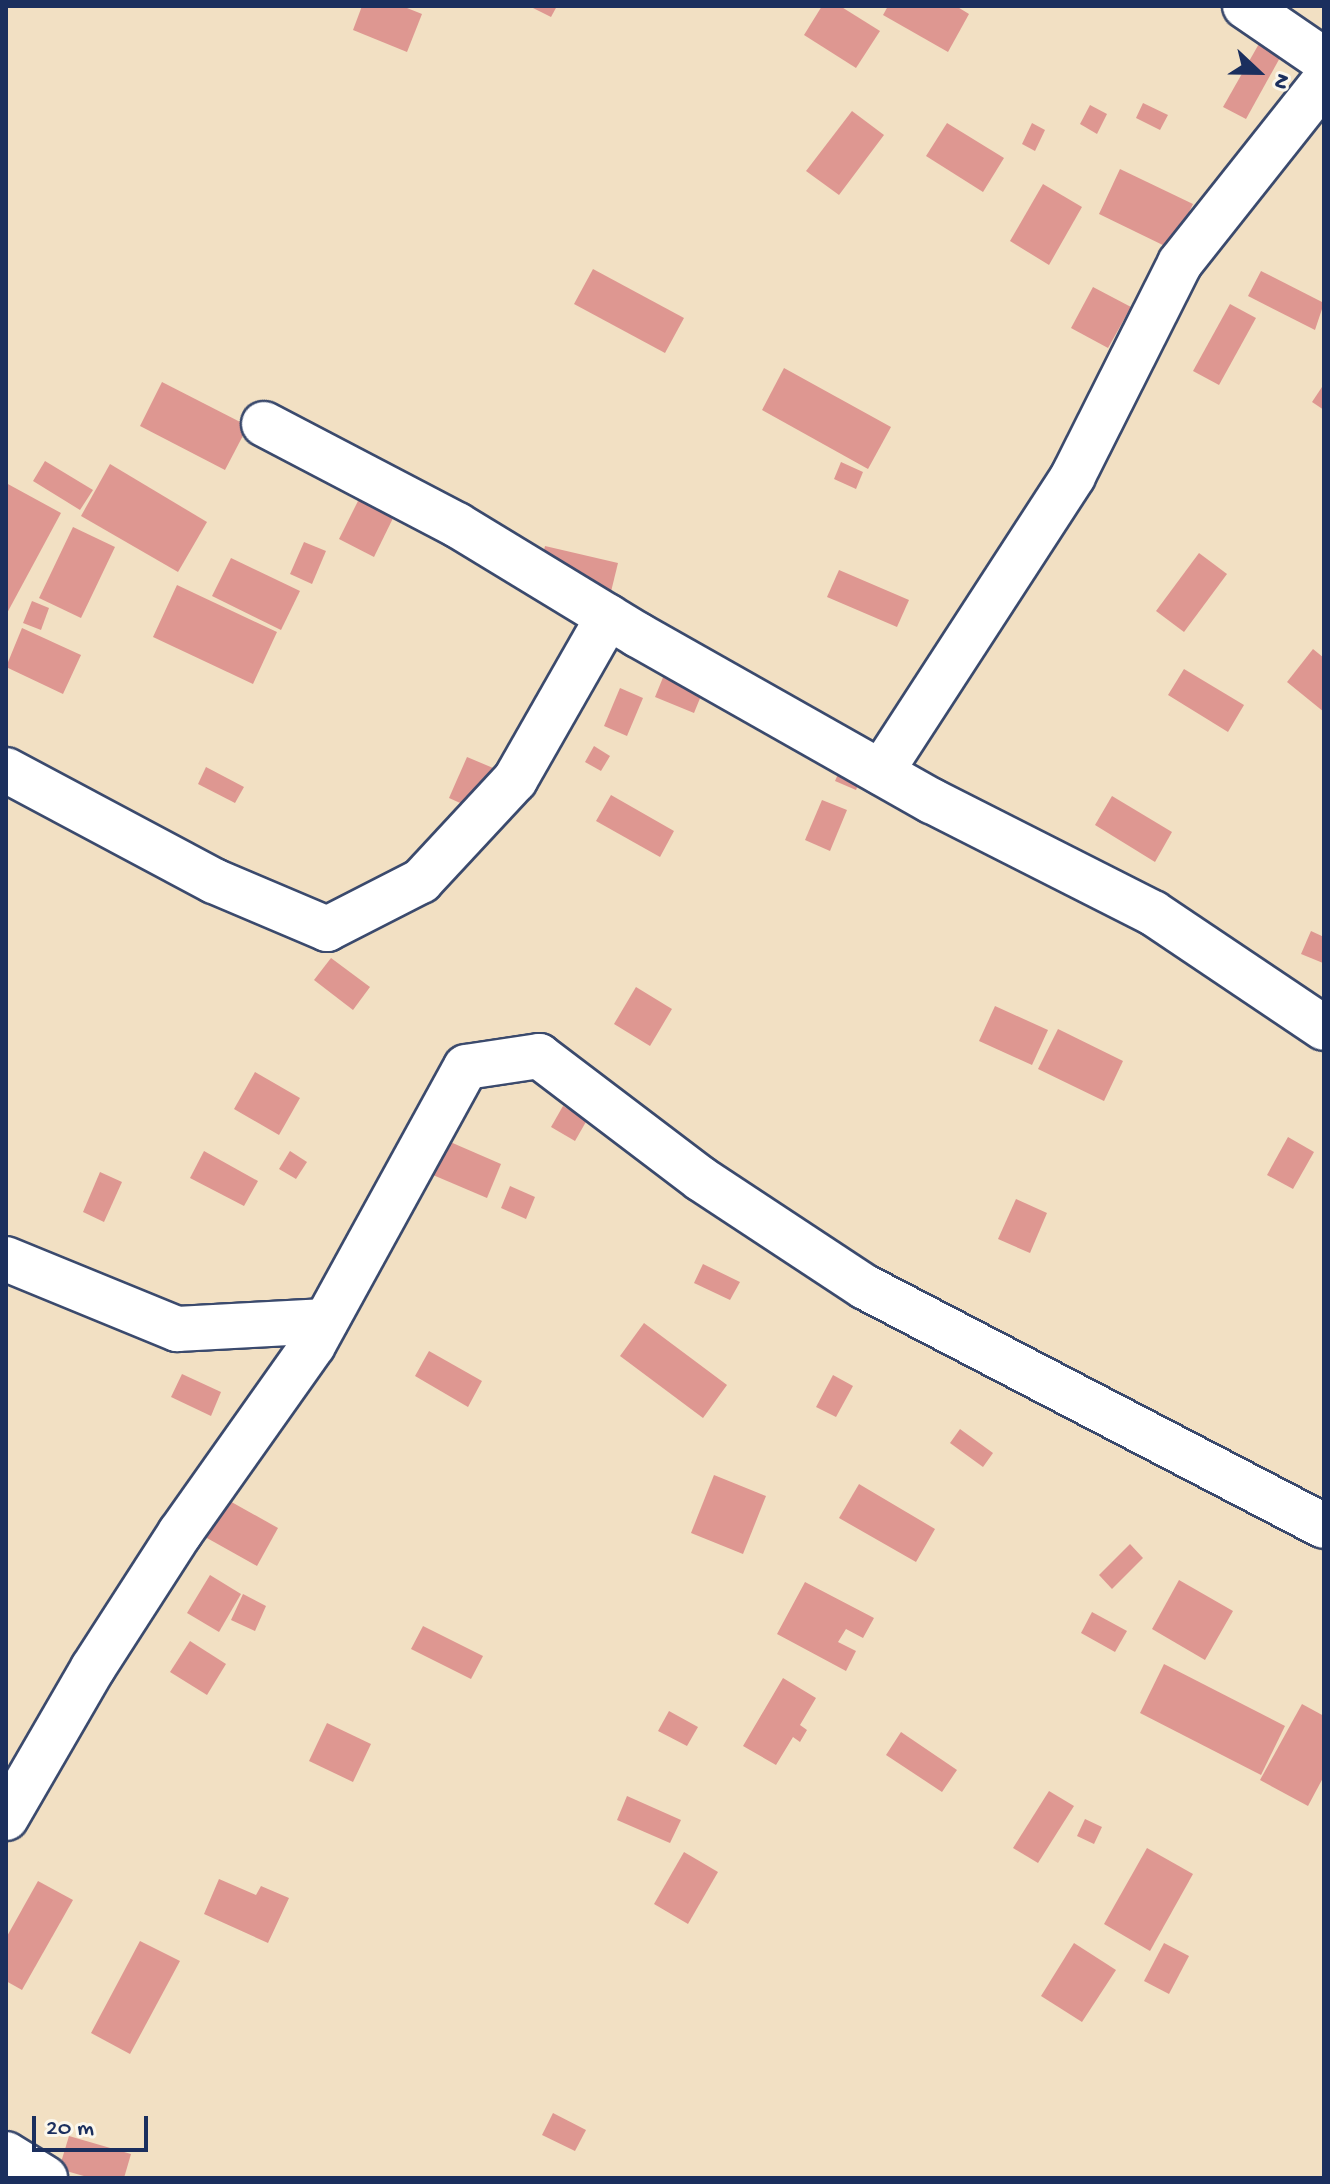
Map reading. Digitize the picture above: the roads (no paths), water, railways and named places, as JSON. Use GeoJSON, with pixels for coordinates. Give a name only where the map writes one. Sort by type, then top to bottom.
{"type":"FeatureCollection","features":[{"type":"Feature","properties":{"kind":"street"},"geometry":{"type":"LineString","coordinates":[[1245,6],[1324,60]]}},
{"type":"Feature","properties":{"kind":"street"},"geometry":{"type":"LineString","coordinates":[[881,772],[1073,476],[1180,263],[1324,81]]}},
{"type":"Feature","properties":{"kind":"street"},"geometry":{"type":"LineString","coordinates":[[264,424],[457,525],[608,617],[881,772],[1153,913],[1324,1028]]}},
{"type":"Feature","properties":{"kind":"street"},"geometry":{"type":"LineString","coordinates":[[6,770],[214,881],[327,929],[421,881],[515,780],[608,617]]}},
{"type":"Feature","properties":{"kind":"street"},"geometry":{"type":"LineString","coordinates":[[6,1818],[109,1643],[326,1321],[466,1067],[539,1056],[701,1179],[865,1287],[1324,1526]]}},
{"type":"Feature","properties":{"kind":"street"},"geometry":{"type":"LineString","coordinates":[[6,1259],[177,1329],[326,1321]]}},
{"type":"Feature","properties":{"kind":"street"},"geometry":{"type":"LineString","coordinates":[[6,2154],[45,2178]]}}]}
